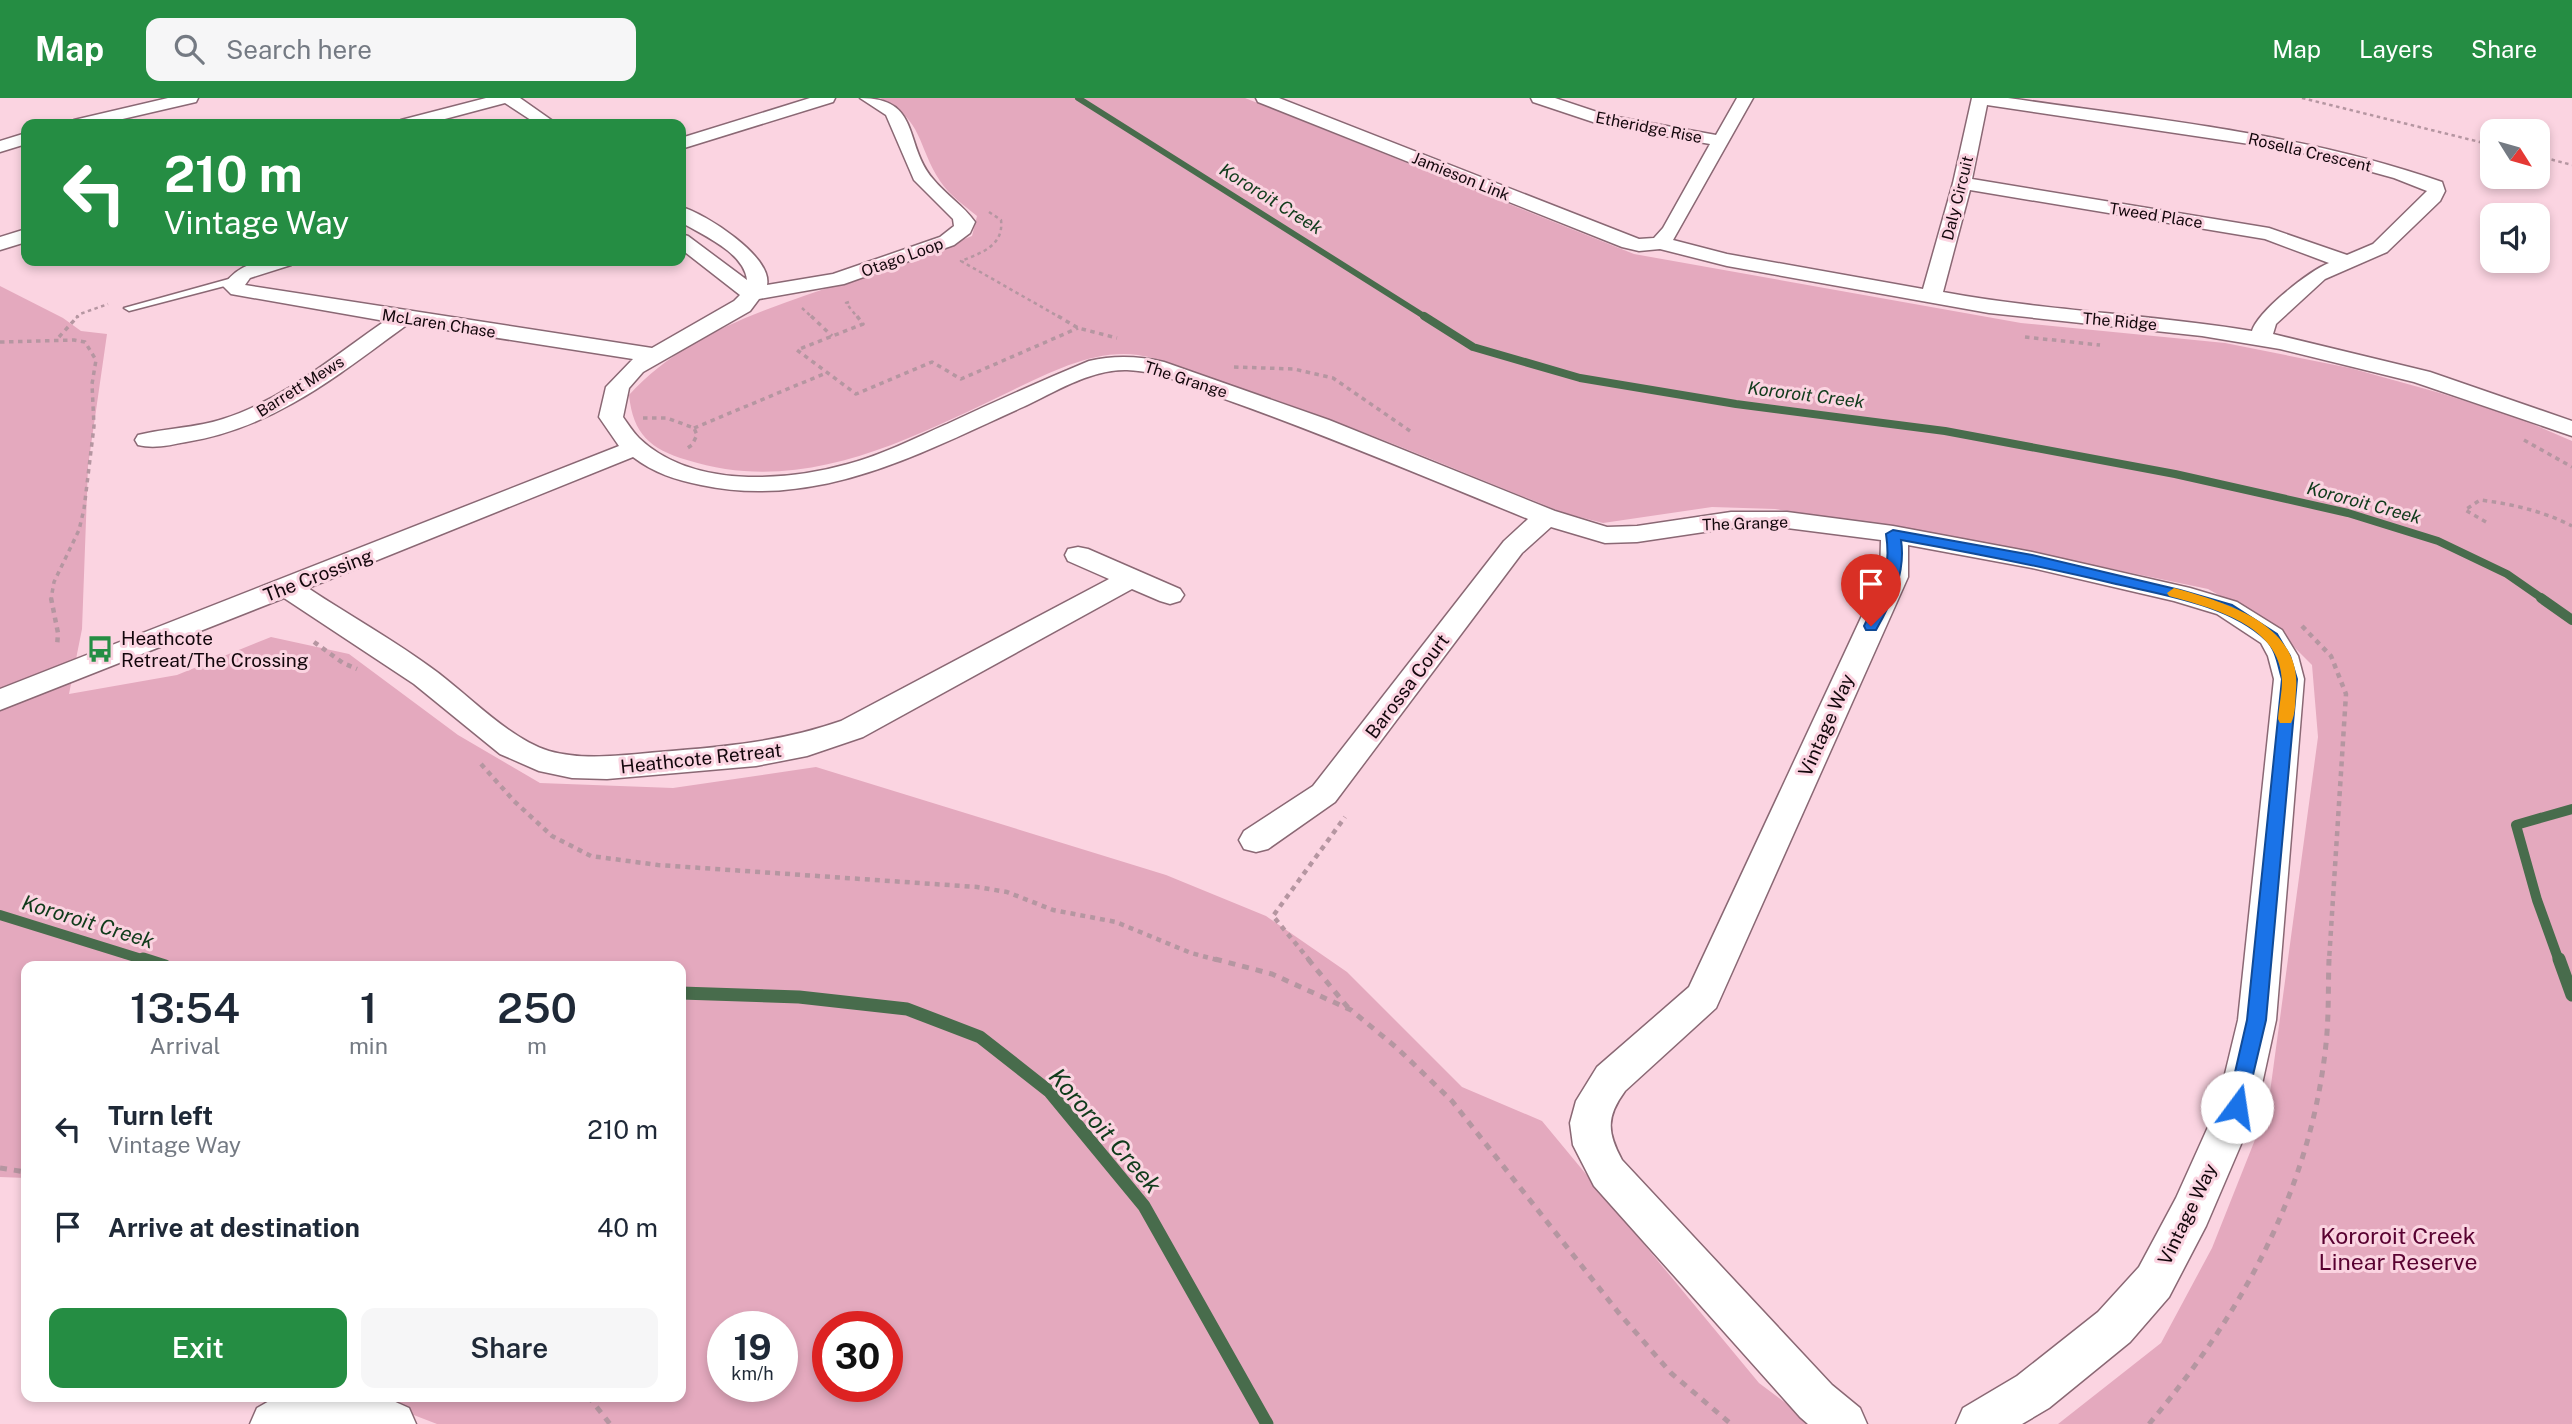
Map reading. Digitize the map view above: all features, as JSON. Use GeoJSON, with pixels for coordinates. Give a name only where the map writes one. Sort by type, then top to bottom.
{"type":"FeatureCollection","features":[{"type":"Feature","properties":{"kind":"street"},"geometry":{"type":"LineString","coordinates":[[101,119],[190,98]]}},
{"type":"Feature","properties":{"kind":"street"},"geometry":{"type":"LineString","coordinates":[[423,119],[479,101],[507,98],[540,119]]}},
{"type":"Feature","properties":{"kind":"street"},"geometry":{"type":"LineString","coordinates":[[686,142],[827,98]]}},
{"type":"Feature","properties":{"kind":"street","name":"Otago Loop"},"geometry":{"type":"LineString","coordinates":[[753,294],[837,280],[947,241],[963,229],[965,222],[960,215],[923,180],[893,112],[868,98]]}},
{"type":"Feature","properties":{"kind":"street","name":"Jamieson Link"},"geometry":{"type":"LineString","coordinates":[[1264,98],[1614,237],[1639,245],[1660,243]]}},
{"type":"Feature","properties":{"kind":"street","name":"Etheridge Rise"},"geometry":{"type":"LineString","coordinates":[[1539,98],[1602,120],[1721,141]]}},
{"type":"Feature","properties":{"kind":"street"},"geometry":{"type":"LineString","coordinates":[[1660,243],[1671,231],[1745,98]]}},
{"type":"Feature","properties":{"kind":"street","name":"Daly Circuit"},"geometry":{"type":"LineString","coordinates":[[1931,297],[1962,183],[1980,98]]}},
{"type":"Feature","properties":{"kind":"street","name":"Rosella Crescent"},"geometry":{"type":"LineString","coordinates":[[1980,98],[2297,146],[2412,177],[2435,186],[2433,197],[2380,247],[2318,275],[2281,310],[2277,328],[2270,340]]}},
{"type":"Feature","properties":{"kind":"street"},"geometry":{"type":"LineString","coordinates":[[479,101],[501,117]]}},
{"type":"Feature","properties":{"kind":"street"},"geometry":{"type":"LineString","coordinates":[[0,147],[21,140]]}},
{"type":"Feature","properties":{"kind":"street","name":"Tweed Place"},"geometry":{"type":"LineString","coordinates":[[1962,183],[2269,234],[2347,262]]}},
{"type":"Feature","properties":{"kind":"street"},"geometry":{"type":"LineString","coordinates":[[615,425],[611,416],[618,387],[635,367],[742,306],[753,294],[758,280],[758,273],[749,262],[726,242],[686,216]]}},
{"type":"Feature","properties":{"kind":"street"},"geometry":{"type":"LineString","coordinates":[[0,244],[21,237]]}},
{"type":"Feature","properties":{"kind":"street","name":"The Ridge"},"geometry":{"type":"LineString","coordinates":[[1660,243],[1727,260],[1989,307],[2202,329],[2270,340],[2422,377],[2569,426]]}},
{"type":"Feature","properties":{"kind":"street"},"geometry":{"type":"LineString","coordinates":[[686,244],[753,294]]}},
{"type":"Feature","properties":{"kind":"street"},"geometry":{"type":"LineString","coordinates":[[236,280],[267,266]]}},
{"type":"Feature","properties":{"kind":"street","name":"McLaren Chase"},"geometry":{"type":"LineString","coordinates":[[236,280],[234,286],[243,292],[653,355]]}},
{"type":"Feature","properties":{"kind":"street","name":"Barrett Mews"},"geometry":{"type":"LineString","coordinates":[[147,440],[215,429],[247,418],[296,392],[404,317]]}},
{"type":"Feature","properties":{"kind":"street","name":"The Grange"},"geometry":{"type":"LineString","coordinates":[[615,425],[646,456],[696,478],[760,484],[850,472],[889,459],[1097,366],[1118,362],[1136,363],[1156,367],[1320,425],[1546,517],[1605,535],[1637,534],[1731,520],[1787,520],[1893,534]]}},
{"type":"Feature","properties":{"kind":"street","name":"The Crossing"},"geometry":{"type":"LineString","coordinates":[[0,700],[287,587],[646,456]]}},
{"type":"Feature","properties":{"kind":"street","name":"Barossa Court"},"geometry":{"type":"LineString","coordinates":[[1256,840],[1324,794],[1513,547],[1546,517]]}},
{"type":"Feature","properties":{"kind":"street","name":"Vintage Way"},"geometry":{"type":"LineString","coordinates":[[1844,1424],[1816,1401],[1608,1173],[1593,1145],[1590,1123],[1595,1101],[1611,1079],[1703,997],[1894,577],[1896,555],[1893,534],[2032,560],[2180,594],[2227,608],[2272,637],[2283,656],[2289,679],[2257,1020],[2237,1107],[2191,1212],[2154,1282],[2114,1327],[2033,1392],[1979,1424]]}},
{"type":"Feature","properties":{"kind":"street"},"geometry":{"type":"LineString","coordinates":[[1078,555],[1170,595]]}},
{"type":"Feature","properties":{"kind":"street","name":"Heathcote Retreat"},"geometry":{"type":"LineString","coordinates":[[287,587],[424,677],[511,746],[539,760],[572,767],[607,768],[756,755],[807,745],[852,729],[1129,579]]}},
{"type":"Feature","properties":{"kind":"street"},"geometry":{"type":"LineString","coordinates":[[273,1424],[302,1410],[329,1402],[356,1409],[393,1424]]}},
{"type":"Feature","properties":{"kind":"lane"},"geometry":{"type":"LineString","coordinates":[[124,304],[236,280]]}},
{"type":"Feature","properties":{"kind":"path"},"geometry":{"type":"LineString","coordinates":[[2302,98],[2480,142]]}},
{"type":"Feature","properties":{"kind":"path"},"geometry":{"type":"LineString","coordinates":[[2550,159],[2572,165]]}},
{"type":"Feature","properties":{"kind":"path"},"geometry":{"type":"LineString","coordinates":[[982,209],[1001,220],[1002,233],[994,245],[961,261],[1078,328],[1123,340]]}},
{"type":"Feature","properties":{"kind":"path"},"geometry":{"type":"LineString","coordinates":[[799,288],[793,299],[832,336]]}},
{"type":"Feature","properties":{"kind":"path"},"geometry":{"type":"LineString","coordinates":[[859,299],[846,303],[863,324],[797,350],[856,394],[932,362],[961,379],[1078,328]]}},
{"type":"Feature","properties":{"kind":"path"},"geometry":{"type":"LineString","coordinates":[[58,337],[80,314],[124,304]]}},
{"type":"Feature","properties":{"kind":"path"},"geometry":{"type":"LineString","coordinates":[[0,342],[58,337],[85,342],[96,360],[90,388],[94,398],[94,425],[90,438],[87,500],[78,534],[60,571],[51,600],[52,610],[60,628],[57,648]]}},
{"type":"Feature","properties":{"kind":"path"},"geometry":{"type":"LineString","coordinates":[[1225,366],[1294,369],[1333,378],[1388,419],[1423,439]]}},
{"type":"Feature","properties":{"kind":"path"},"geometry":{"type":"LineString","coordinates":[[615,425],[647,418],[667,418],[694,428],[827,373]]}},
{"type":"Feature","properties":{"kind":"path"},"geometry":{"type":"LineString","coordinates":[[646,456],[692,445],[697,435],[694,428]]}},
{"type":"Feature","properties":{"kind":"path"},"geometry":{"type":"LineString","coordinates":[[2486,522],[2465,510],[2480,499],[2514,504],[2572,526]]}},
{"type":"Feature","properties":{"kind":"path"},"geometry":{"type":"LineString","coordinates":[[2149,1424],[2185,1384],[2233,1315],[2268,1251],[2299,1166],[2318,1096],[2326,1044],[2329,953],[2346,694],[2340,671],[2329,650],[2292,619]]}},
{"type":"Feature","properties":{"kind":"path"},"geometry":{"type":"LineString","coordinates":[[304,635],[343,663],[367,674]]}},
{"type":"Feature","properties":{"kind":"path"},"geometry":{"type":"LineString","coordinates":[[477,759],[514,801],[552,836],[591,856],[658,865],[977,887],[1007,892],[1053,910],[1116,922],[1191,953],[1272,974],[1351,1010],[1452,1101],[1635,1332],[1671,1373],[1731,1424]]}},
{"type":"Feature","properties":{"kind":"path"},"geometry":{"type":"LineString","coordinates":[[0,1168],[21,1171]]}},
{"type":"Feature","properties":{"kind":"path"},"geometry":{"type":"LineString","coordinates":[[593,1402],[610,1424]]}},
{"type":"Feature","properties":{"kind":"green space","name":"Kororoit Creek Linear Reserve"},"geometry":{"type":"Polygon","coordinates":[[[880,98],[1245,98],[1634,254],[2021,323],[2225,343],[2350,368],[2440,393],[2521,419],[2572,441],[2572,1424],[2058,1424],[2161,1343],[2212,1248],[2268,1107],[2318,737],[2312,665],[2272,625],[2208,589],[2050,556],[1775,509],[1712,507],[1603,523],[1564,513],[1317,415],[1173,364],[1138,355],[1106,355],[1074,364],[895,443],[814,467],[772,472],[730,470],[674,456],[653,445],[639,430],[629,395],[677,354],[732,324],[791,300],[897,265],[972,236],[977,216],[952,196],[940,181],[918,135],[905,115],[880,98]]]}},
{"type":"Feature","properties":{"kind":"green space"},"geometry":{"type":"Polygon","coordinates":[[[0,286],[63,318],[81,331],[107,334],[88,466],[82,629],[69,694],[177,675],[271,637],[349,654],[458,735],[540,783],[673,788],[816,767],[1166,875],[1266,916],[1347,972],[1462,1087],[1542,1121],[1759,1383],[1814,1424],[437,1424],[380,1402],[686,1402],[686,961],[21,961],[21,1178],[0,1177],[0,286]]]}},
{"type":"Feature","properties":{"kind":"waterway","name":"Kororoit Creek"},"geometry":{"type":"LineString","coordinates":[[1078,98],[1427,318]]}},
{"type":"Feature","properties":{"kind":"waterway","name":"Kororoit Creek"},"geometry":{"type":"LineString","coordinates":[[1424,316],[1473,347],[1580,378],[1736,404],[1945,431],[2175,474],[2348,513],[2438,541],[2507,574],[2543,599]]}},
{"type":"Feature","properties":{"kind":"waterway","name":"Kororoit Creek"},"geometry":{"type":"LineString","coordinates":[[2541,598],[2572,620]]}},
{"type":"Feature","properties":{"kind":"waterway","name":"Kororoit Creek"},"geometry":{"type":"LineString","coordinates":[[2559,961],[2537,900],[2516,825],[2572,809]]}},
{"type":"Feature","properties":{"kind":"waterway","name":"Kororoit Creek"},"geometry":{"type":"LineString","coordinates":[[0,915],[148,961]]}},
{"type":"Feature","properties":{"kind":"waterway","name":"Kororoit Creek"},"geometry":{"type":"LineString","coordinates":[[143,959],[149,961]]}},
{"type":"Feature","properties":{"kind":"waterway","name":"Kororoit Creek"},"geometry":{"type":"LineString","coordinates":[[2559,959],[2572,995]]}},
{"type":"Feature","properties":{"kind":"waterway","name":"Kororoit Creek"},"geometry":{"type":"LineString","coordinates":[[686,993],[799,997],[907,1009],[980,1037],[1050,1092],[1144,1206],[1267,1424]]}},
{"type":"Feature","properties":{"kind":"slow traffic"},"geometry":{"type":"LineString","coordinates":[[2174,593],[2227,608],[2272,637],[2283,656],[2289,679],[2286,719]]}},
{"type":"Feature","properties":{"kind":"place","name":"Heathcote Retreat/The Crossing"},"geometry":{"type":"Point","coordinates":[100,649]}},
{"type":"Feature","properties":{"kind":"route"},"geometry":{"type":"LineString","coordinates":[[1871,626],[1894,577],[1896,555],[1893,534],[2032,560],[2180,594],[2227,608],[2272,637],[2283,656],[2289,679],[2257,1020],[2237,1107]]}}]}
